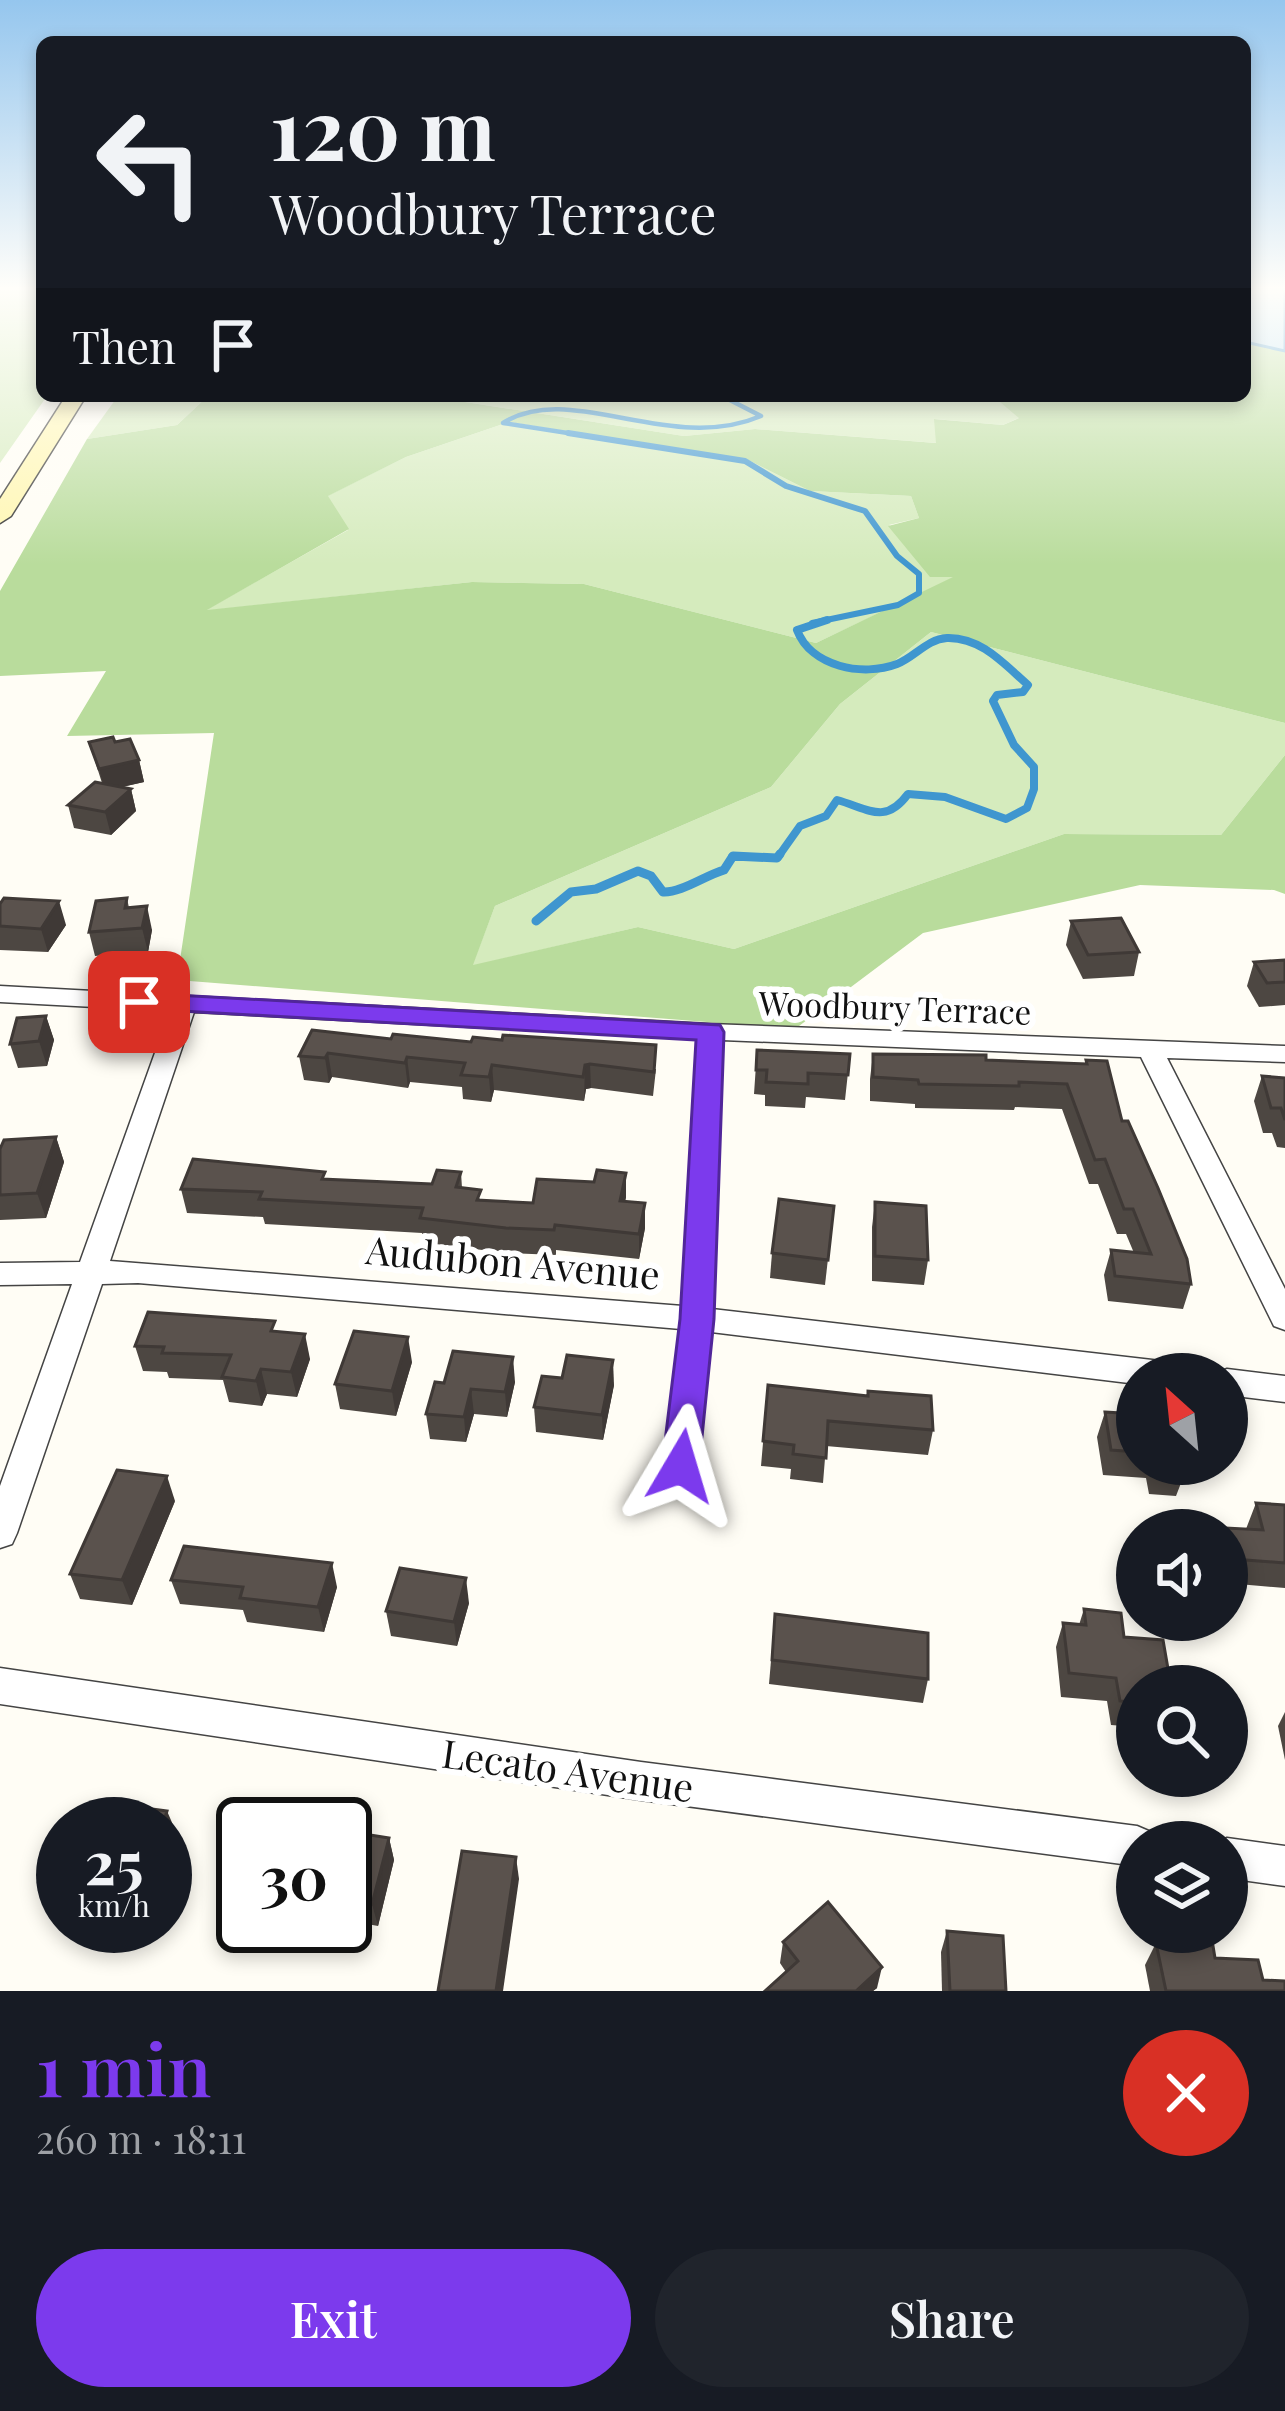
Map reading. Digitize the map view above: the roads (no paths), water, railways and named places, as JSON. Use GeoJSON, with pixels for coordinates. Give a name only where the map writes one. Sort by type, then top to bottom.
{"type":"FeatureCollection","features":[{"type":"Feature","properties":{"kind":"main road"},"geometry":{"type":"LineString","coordinates":[[0,516],[72,402]]}},
{"type":"Feature","properties":{"kind":"street","name":"Woodbury Terrace"},"geometry":{"type":"LineString","coordinates":[[0,994],[710,1032],[1285,1054]]}},
{"type":"Feature","properties":{"kind":"street"},"geometry":{"type":"LineString","coordinates":[[0,1533],[185,1004]]}},
{"type":"Feature","properties":{"kind":"street"},"geometry":{"type":"LineString","coordinates":[[681,1466],[697,1319],[710,1032]]}},
{"type":"Feature","properties":{"kind":"street"},"geometry":{"type":"LineString","coordinates":[[1150,1048],[1285,1318]]}},
{"type":"Feature","properties":{"kind":"street","name":"Audubon Avenue"},"geometry":{"type":"LineString","coordinates":[[0,1274],[94,1270],[697,1319],[1116,1369]]}},
{"type":"Feature","properties":{"kind":"street"},"geometry":{"type":"LineString","coordinates":[[1248,1385],[1285,1389]]}},
{"type":"Feature","properties":{"kind":"street","name":"Lecato Avenue"},"geometry":{"type":"LineString","coordinates":[[0,1686],[664,1784],[1116,1843]]}},
{"type":"Feature","properties":{"kind":"street"},"geometry":{"type":"LineString","coordinates":[[1248,1861],[1285,1866]]}},
{"type":"Feature","properties":{"kind":"waterway"},"geometry":{"type":"LineString","coordinates":[[585,436],[503,423],[530,412],[559,409],[692,428],[727,426],[761,416],[734,402]]}},
{"type":"Feature","properties":{"kind":"waterway"},"geometry":{"type":"LineString","coordinates":[[568,433],[585,436]]}},
{"type":"Feature","properties":{"kind":"waterway"},"geometry":{"type":"LineString","coordinates":[[585,436],[745,461],[786,486],[865,511],[897,556],[919,574],[919,593],[898,605],[812,623]]}},
{"type":"Feature","properties":{"kind":"waterway"},"geometry":{"type":"LineString","coordinates":[[778,857],[800,826],[826,816],[837,800],[884,812],[908,794],[945,797],[1006,819],[1027,808],[1034,789],[1034,767],[1014,745],[993,701],[997,695],[1023,692],[1028,685],[1001,661],[971,642],[947,638],[884,668],[840,666],[814,653],[797,630],[827,620]]}},
{"type":"Feature","properties":{"kind":"waterway"},"geometry":{"type":"LineString","coordinates":[[755,857],[777,858],[780,854]]}},
{"type":"Feature","properties":{"kind":"waterway"},"geometry":{"type":"LineString","coordinates":[[536,921],[571,892],[596,889],[638,871],[651,876],[663,892],[670,892],[724,870],[732,857]]}},
{"type":"Feature","properties":{"kind":"waterway"},"geometry":{"type":"LineString","coordinates":[[732,857],[755,857]]}},
{"type":"Feature","properties":{"kind":"waterway"},"geometry":{"type":"LineString","coordinates":[[732,857],[755,857]]}}]}
